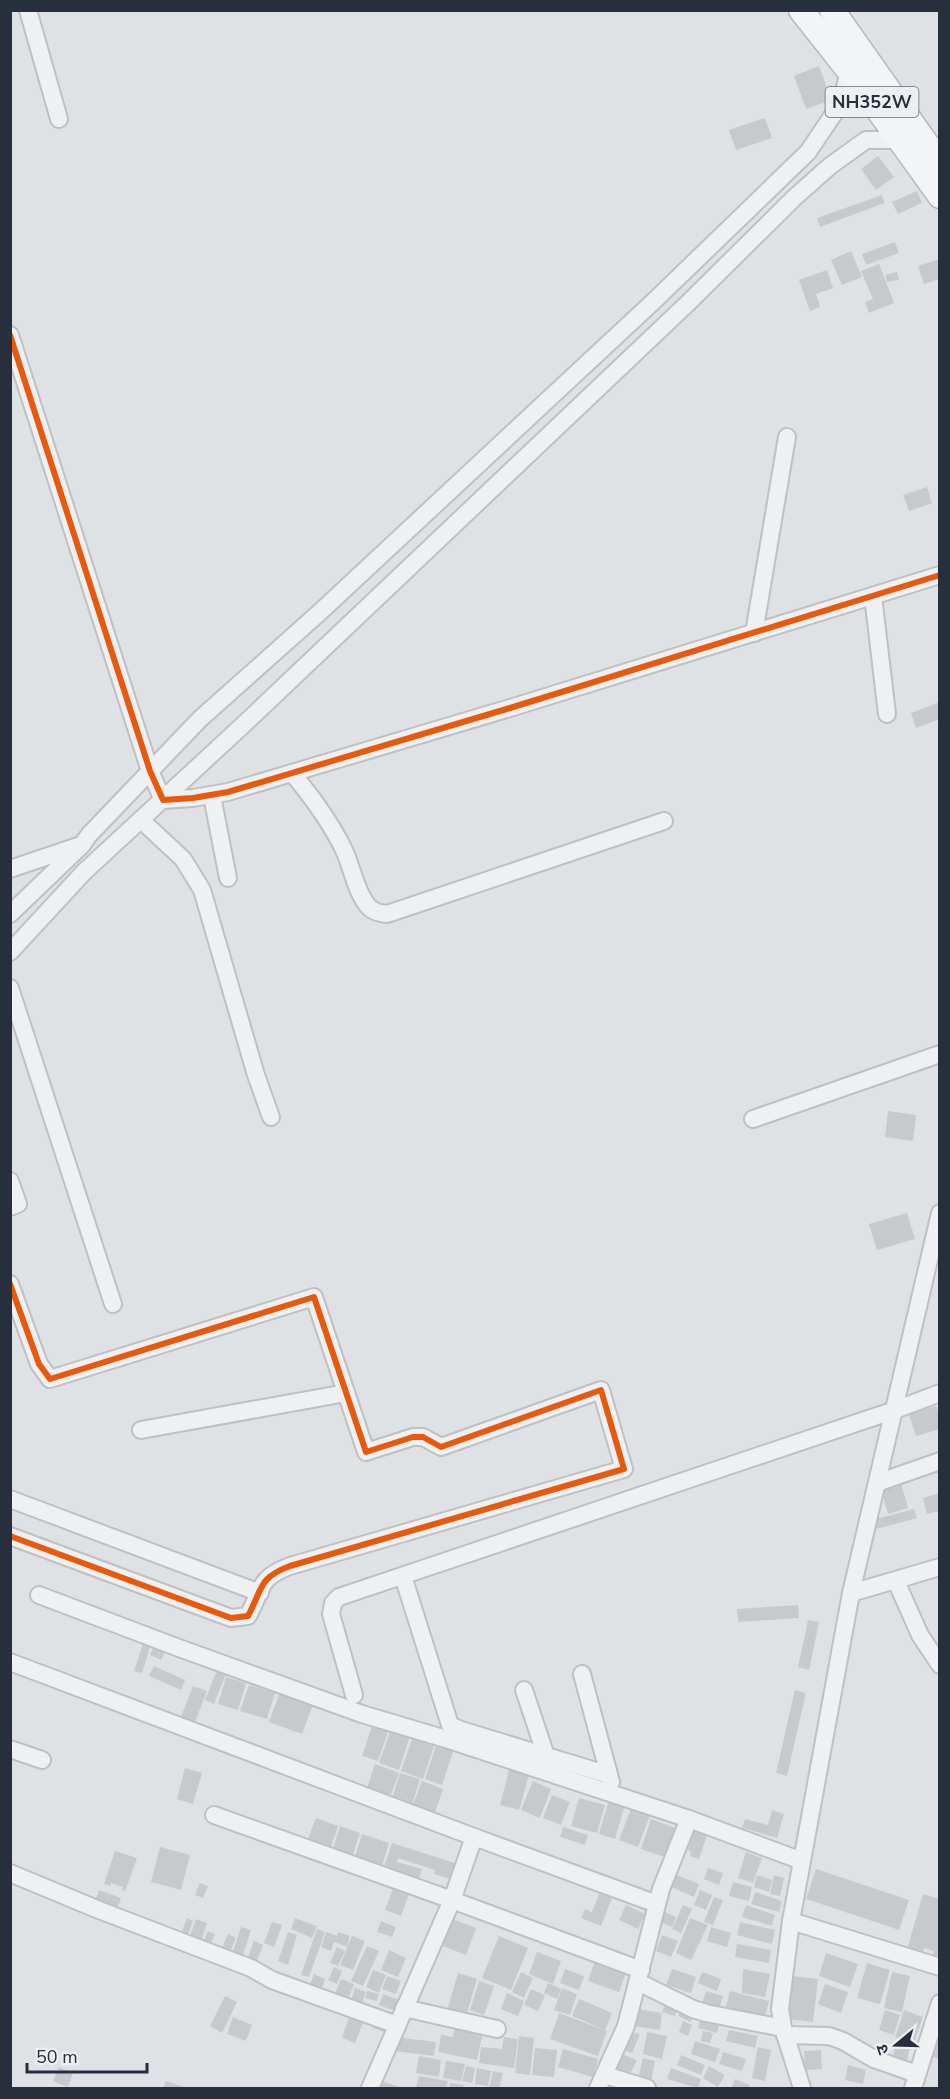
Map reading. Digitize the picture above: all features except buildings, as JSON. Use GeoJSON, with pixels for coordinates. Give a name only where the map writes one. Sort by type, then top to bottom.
{"type":"FeatureCollection","features":[{"type":"Feature","properties":{"kind":"highway","name":"NH352W"},"geometry":{"type":"LineString","coordinates":[[801,10],[849,71],[939,196]]}},
{"type":"Feature","properties":{"kind":"highway","name":"NH352W"},"geometry":{"type":"LineString","coordinates":[[832,10],[939,163]]}},
{"type":"Feature","properties":{"kind":"street"},"geometry":{"type":"LineString","coordinates":[[28,10],[59,119]]}},
{"type":"Feature","properties":{"kind":"street"},"geometry":{"type":"LineString","coordinates":[[10,914],[82,845],[200,719],[320,612],[655,300],[812,148],[841,103],[849,71]]}},
{"type":"Feature","properties":{"kind":"street"},"geometry":{"type":"LineString","coordinates":[[10,952],[108,849],[163,800],[680,311],[794,198],[835,162],[866,140],[900,140]]}},
{"type":"Feature","properties":{"kind":"street"},"geometry":{"type":"LineString","coordinates":[[812,148],[822,145],[831,152],[835,162]]}},
{"type":"Feature","properties":{"kind":"street"},"geometry":{"type":"LineString","coordinates":[[10,335],[150,771],[163,800]]}},
{"type":"Feature","properties":{"kind":"street"},"geometry":{"type":"LineString","coordinates":[[754,633],[787,437]]}},
{"type":"Feature","properties":{"kind":"street"},"geometry":{"type":"LineString","coordinates":[[163,800],[212,796],[292,773],[939,575]]}},
{"type":"Feature","properties":{"kind":"street"},"geometry":{"type":"LineString","coordinates":[[873,596],[887,714]]}},
{"type":"Feature","properties":{"kind":"street"},"geometry":{"type":"LineString","coordinates":[[292,773],[325,816],[345,852],[362,896],[376,913],[394,912],[664,821]]}},
{"type":"Feature","properties":{"kind":"street"},"geometry":{"type":"LineString","coordinates":[[212,796],[228,878]]}},
{"type":"Feature","properties":{"kind":"street"},"geometry":{"type":"LineString","coordinates":[[141,820],[183,859],[202,890],[256,1075],[271,1117]]}},
{"type":"Feature","properties":{"kind":"street"},"geometry":{"type":"LineString","coordinates":[[10,869],[82,845],[108,849]]}},
{"type":"Feature","properties":{"kind":"street"},"geometry":{"type":"LineString","coordinates":[[10,988],[113,1304]]}},
{"type":"Feature","properties":{"kind":"street"},"geometry":{"type":"LineString","coordinates":[[753,1119],[939,1054]]}},
{"type":"Feature","properties":{"kind":"street"},"geometry":{"type":"LineString","coordinates":[[10,1181],[18,1204],[10,1207]]}},
{"type":"Feature","properties":{"kind":"street"},"geometry":{"type":"LineString","coordinates":[[802,2088],[784,2031],[780,2009],[791,1921],[851,1593],[939,1213]]}},
{"type":"Feature","properties":{"kind":"street"},"geometry":{"type":"LineString","coordinates":[[10,1284],[39,1364],[50,1379],[314,1297],[366,1452],[412,1437],[423,1437],[441,1447],[601,1390],[624,1469],[273,1572],[263,1581],[260,1593],[248,1616],[231,1618],[10,1536]]}},
{"type":"Feature","properties":{"kind":"street"},"geometry":{"type":"LineString","coordinates":[[141,1430],[346,1393]]}},
{"type":"Feature","properties":{"kind":"street"},"geometry":{"type":"LineString","coordinates":[[354,1695],[330,1614],[333,1603],[339,1597],[895,1410],[939,1393]]}},
{"type":"Feature","properties":{"kind":"street"},"geometry":{"type":"LineString","coordinates":[[878,1483],[939,1461]]}},
{"type":"Feature","properties":{"kind":"street"},"geometry":{"type":"LineString","coordinates":[[10,1499],[260,1593]]}},
{"type":"Feature","properties":{"kind":"street"},"geometry":{"type":"LineString","coordinates":[[851,1593],[939,1567]]}},
{"type":"Feature","properties":{"kind":"street"},"geometry":{"type":"LineString","coordinates":[[403,1576],[450,1725],[610,1779],[582,1674]]}},
{"type":"Feature","properties":{"kind":"street"},"geometry":{"type":"LineString","coordinates":[[896,1581],[920,1635],[939,1665]]}},
{"type":"Feature","properties":{"kind":"street"},"geometry":{"type":"LineString","coordinates":[[39,1595],[362,1714],[446,1739],[689,1819],[802,1861]]}},
{"type":"Feature","properties":{"kind":"street"},"geometry":{"type":"LineString","coordinates":[[10,1662],[474,1838],[657,1904]]}},
{"type":"Feature","properties":{"kind":"street"},"geometry":{"type":"LineString","coordinates":[[524,1690],[546,1756]]}},
{"type":"Feature","properties":{"kind":"street"},"geometry":{"type":"LineString","coordinates":[[10,1749],[42,1760]]}},
{"type":"Feature","properties":{"kind":"street"},"geometry":{"type":"LineString","coordinates":[[214,1815],[453,1900],[640,1976],[693,2009],[784,2031],[829,2036],[843,2041],[915,2081],[939,2005]]}},
{"type":"Feature","properties":{"kind":"street"},"geometry":{"type":"LineString","coordinates":[[646,2088],[601,2082],[626,2026],[657,1904],[689,1819]]}},
{"type":"Feature","properties":{"kind":"street"},"geometry":{"type":"LineString","coordinates":[[370,2088],[453,1900],[474,1838]]}},
{"type":"Feature","properties":{"kind":"street"},"geometry":{"type":"LineString","coordinates":[[10,1873],[251,1968],[272,1980],[397,2025]]}},
{"type":"Feature","properties":{"kind":"street"},"geometry":{"type":"LineString","coordinates":[[791,1921],[939,1967]]}},
{"type":"Feature","properties":{"kind":"street"},"geometry":{"type":"LineString","coordinates":[[404,2008],[497,2029]]}},
{"type":"Feature","properties":{"kind":"cycle path"},"geometry":{"type":"LineString","coordinates":[[10,335],[150,771],[163,800],[228,792],[510,708],[940,575]]}},
{"type":"Feature","properties":{"kind":"cycle path"},"geometry":{"type":"LineString","coordinates":[[10,1284],[39,1364],[50,1379],[314,1297],[366,1452],[413,1437],[423,1437],[441,1447],[601,1390],[624,1469],[290,1566],[267,1580],[259,1591],[248,1616],[231,1618],[10,1536]]}}]}
